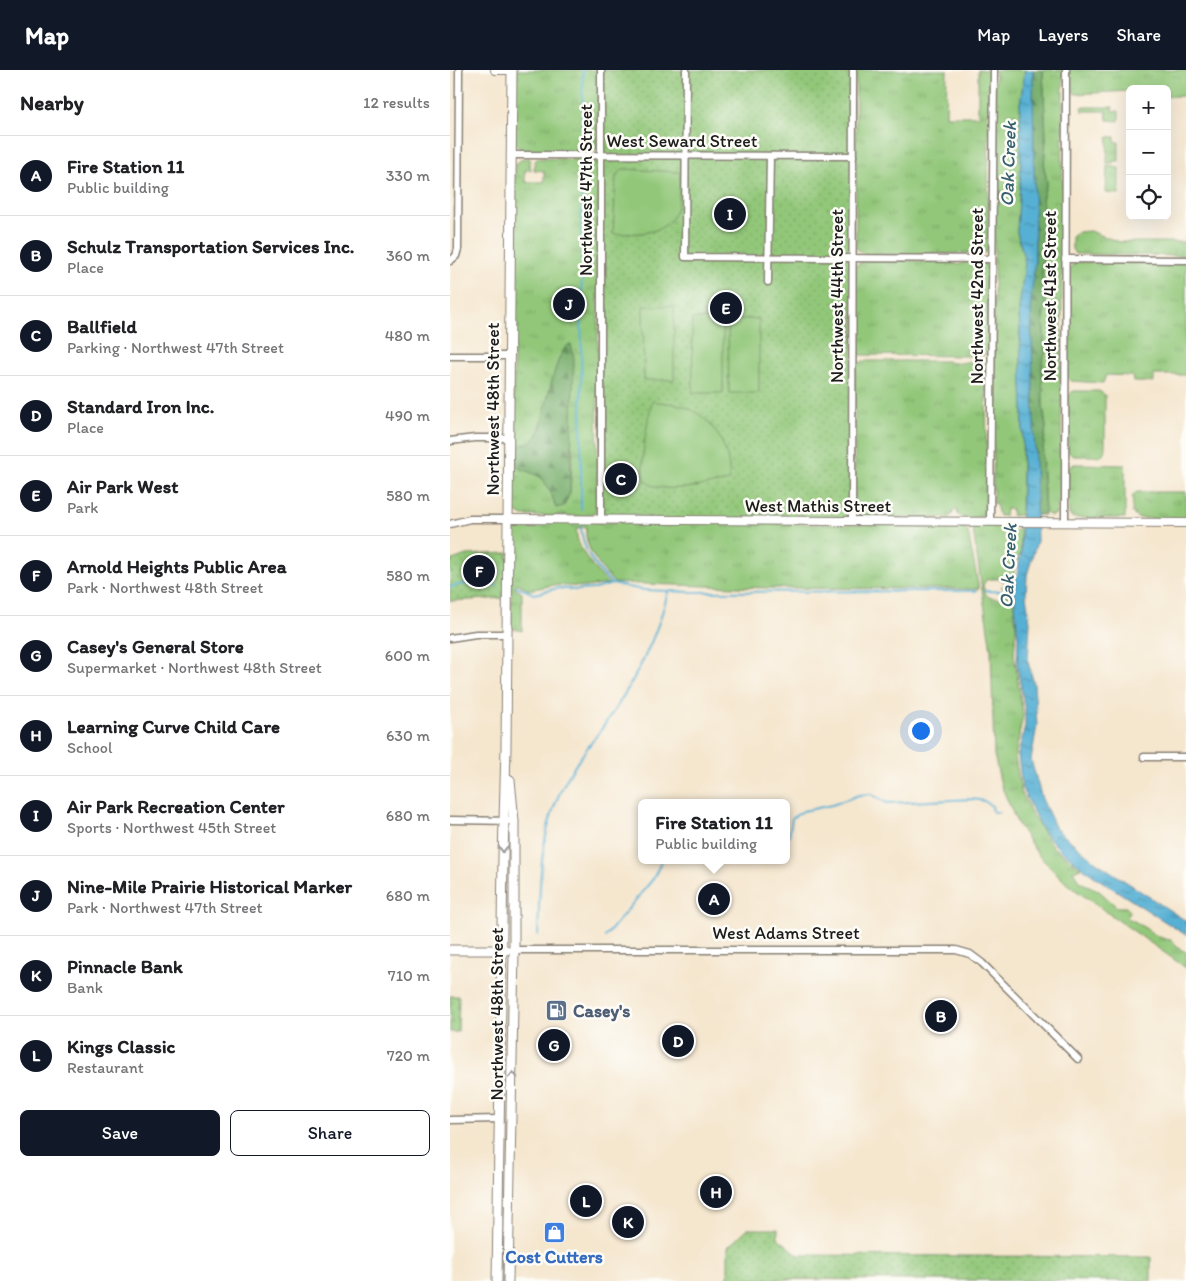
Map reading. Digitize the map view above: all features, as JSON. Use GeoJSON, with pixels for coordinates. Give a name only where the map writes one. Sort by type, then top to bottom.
{"type":"FeatureCollection","features":[{"type":"Feature","properties":{"kind":"main road","name":"Northwest 48th Street"},"geometry":{"type":"LineString","coordinates":[[497,1281],[506,748],[512,70]]}},
{"type":"Feature","properties":{"kind":"main road","name":"Northwest 48th Street"},"geometry":{"type":"LineString","coordinates":[[506,748],[514,821],[514,950],[508,1281]]}},
{"type":"Feature","properties":{"kind":"main road","name":"West Adams Street"},"geometry":{"type":"LineString","coordinates":[[450,950],[514,950]]}},
{"type":"Feature","properties":{"kind":"main road"},"geometry":{"type":"LineString","coordinates":[[500,1119],[504,1123],[504,1207],[509,1222]]}},
{"type":"Feature","properties":{"kind":"street"},"geometry":{"type":"LineString","coordinates":[[450,261],[456,256],[458,249],[459,70]]}},
{"type":"Feature","properties":{"kind":"street"},"geometry":{"type":"LineString","coordinates":[[495,70],[512,70]]}},
{"type":"Feature","properties":{"kind":"street","name":"Northwest 47th Street"},"geometry":{"type":"LineString","coordinates":[[601,70],[601,520]]}},
{"type":"Feature","properties":{"kind":"street"},"geometry":{"type":"LineString","coordinates":[[686,70],[685,258],[991,259]]}},
{"type":"Feature","properties":{"kind":"street","name":"Northwest 44th Street"},"geometry":{"type":"LineString","coordinates":[[852,521],[853,70]]}},
{"type":"Feature","properties":{"kind":"street","name":"Northwest 42nd Street"},"geometry":{"type":"LineString","coordinates":[[990,522],[994,70]]}},
{"type":"Feature","properties":{"kind":"street","name":"Northwest 41st Street"},"geometry":{"type":"LineString","coordinates":[[1065,522],[1066,70]]}},
{"type":"Feature","properties":{"kind":"street","name":"West Seward Street"},"geometry":{"type":"LineString","coordinates":[[511,155],[853,156]]}},
{"type":"Feature","properties":{"kind":"street"},"geometry":{"type":"LineString","coordinates":[[768,282],[770,156]]}},
{"type":"Feature","properties":{"kind":"street"},"geometry":{"type":"LineString","coordinates":[[1065,259],[1186,260]]}},
{"type":"Feature","properties":{"kind":"street"},"geometry":{"type":"LineString","coordinates":[[450,356],[510,356]]}},
{"type":"Feature","properties":{"kind":"street"},"geometry":{"type":"LineString","coordinates":[[450,441],[475,438],[509,438]]}},
{"type":"Feature","properties":{"kind":"street","name":"West Mathis Street"},"geometry":{"type":"LineString","coordinates":[[450,524],[470,519],[1186,523]]}},
{"type":"Feature","properties":{"kind":"street"},"geometry":{"type":"LineString","coordinates":[[450,638],[476,634],[507,634]]}},
{"type":"Feature","properties":{"kind":"street"},"geometry":{"type":"LineString","coordinates":[[1144,757],[1186,757]]}},
{"type":"Feature","properties":{"kind":"street"},"geometry":{"type":"LineString","coordinates":[[450,820],[514,821]]}},
{"type":"Feature","properties":{"kind":"street","name":"West Adams Street"},"geometry":{"type":"LineString","coordinates":[[514,950],[956,950],[970,954],[982,963],[1078,1058]]}},
{"type":"Feature","properties":{"kind":"street"},"geometry":{"type":"LineString","coordinates":[[450,1120],[500,1119]]}},
{"type":"Feature","properties":{"kind":"green space"},"geometry":{"type":"Polygon","coordinates":[[[516,70],[599,70],[597,149],[592,152],[522,151],[515,144],[516,70]]]}},
{"type":"Feature","properties":{"kind":"green space"},"geometry":{"type":"Polygon","coordinates":[[[601,70],[821,70],[822,73],[853,74],[852,521],[601,520],[601,70]]]}},
{"type":"Feature","properties":{"kind":"green space"},"geometry":{"type":"Polygon","coordinates":[[[856,70],[947,70],[946,116],[978,116],[978,70],[989,70],[988,247],[985,253],[865,255],[856,248],[856,70]]]}},
{"type":"Feature","properties":{"kind":"green space"},"geometry":{"type":"Polygon","coordinates":[[[995,70],[1025,70],[1020,104],[1021,167],[1017,232],[1025,262],[1019,310],[1023,409],[1021,515],[1012,516],[1012,509],[1006,509],[1005,516],[999,516],[996,504],[993,503],[995,70]]]}},
{"type":"Feature","properties":{"kind":"green space"},"geometry":{"type":"Polygon","coordinates":[[[1033,70],[1043,70],[1046,139],[1044,167],[1047,182],[1042,199],[1046,225],[1041,235],[1044,258],[1042,273],[1046,307],[1043,314],[1045,354],[1042,362],[1043,407],[1046,427],[1042,457],[1045,515],[1035,515],[1034,494],[1031,301],[1035,260],[1033,70]]]}},
{"type":"Feature","properties":{"kind":"green space"},"geometry":{"type":"Polygon","coordinates":[[[1043,70],[1063,70],[1061,502],[1058,503],[1056,514],[1051,516],[1045,512],[1042,457],[1046,427],[1043,407],[1042,362],[1045,354],[1043,314],[1046,306],[1042,273],[1044,257],[1041,235],[1044,229],[1042,199],[1047,182],[1044,167],[1046,139],[1043,70]]]}},
{"type":"Feature","properties":{"kind":"green space"},"geometry":{"type":"Polygon","coordinates":[[[1068,70],[1186,70],[1186,96],[1171,96],[1171,85],[1126,85],[1126,91],[1075,94],[1069,87],[1068,70]]]}},
{"type":"Feature","properties":{"kind":"green space"},"geometry":{"type":"Polygon","coordinates":[[[1082,107],[1113,107],[1113,111],[1119,111],[1119,121],[1107,120],[1106,111],[1082,111],[1082,107]]]}},
{"type":"Feature","properties":{"kind":"green space"},"geometry":{"type":"Polygon","coordinates":[[[1108,137],[1115,137],[1115,142],[1119,142],[1119,161],[1113,161],[1113,163],[1107,163],[1108,137]]]}},
{"type":"Feature","properties":{"kind":"green space"},"geometry":{"type":"Polygon","coordinates":[[[529,158],[531,170],[525,170],[525,182],[544,182],[544,171],[534,170],[535,161],[538,158],[595,160],[599,165],[597,504],[595,512],[589,516],[523,516],[513,510],[515,164],[522,159],[529,158]],[[541,425],[537,436],[517,457],[526,470],[541,477],[551,493],[556,508],[570,493],[573,448],[541,425]]]}},
{"type":"Feature","properties":{"kind":"green space"},"geometry":{"type":"Polygon","coordinates":[[[1107,166],[1119,168],[1119,194],[1106,193],[1107,166]]]}},
{"type":"Feature","properties":{"kind":"green space"},"geometry":{"type":"Polygon","coordinates":[[[622,169],[680,172],[677,205],[673,216],[667,224],[646,232],[613,234],[616,176],[622,169]]]}},
{"type":"Feature","properties":{"kind":"green space"},"geometry":{"type":"Polygon","coordinates":[[[1090,231],[1119,242],[1186,242],[1186,256],[1075,254],[1072,249],[1072,237],[1078,232],[1090,231]]]}},
{"type":"Feature","properties":{"kind":"green space"},"geometry":{"type":"Polygon","coordinates":[[[864,260],[953,262],[959,265],[966,261],[970,265],[984,262],[988,267],[988,346],[985,355],[860,355],[854,347],[855,266],[864,260]]]}},
{"type":"Feature","properties":{"kind":"green space"},"geometry":{"type":"Polygon","coordinates":[[[1076,262],[1186,262],[1186,375],[1154,375],[1154,382],[1133,382],[1132,376],[1106,375],[1103,383],[1070,381],[1067,377],[1069,268],[1076,262]]]}},
{"type":"Feature","properties":{"kind":"green space"},"geometry":{"type":"Polygon","coordinates":[[[643,306],[674,306],[674,380],[644,380],[643,306]]]}},
{"type":"Feature","properties":{"kind":"green space"},"geometry":{"type":"Polygon","coordinates":[[[692,319],[723,319],[723,393],[693,393],[692,319]]]}},
{"type":"Feature","properties":{"kind":"green space"},"geometry":{"type":"Polygon","coordinates":[[[728,319],[759,319],[759,393],[729,393],[728,319]]]}},
{"type":"Feature","properties":{"kind":"green space"},"geometry":{"type":"Polygon","coordinates":[[[568,345],[571,345],[574,358],[570,493],[564,506],[556,508],[551,493],[541,477],[517,467],[518,449],[521,445],[532,441],[537,436],[558,361],[568,345]]]}},
{"type":"Feature","properties":{"kind":"green space"},"geometry":{"type":"Polygon","coordinates":[[[863,361],[947,361],[957,363],[977,361],[986,365],[987,512],[984,517],[962,518],[958,515],[957,510],[954,510],[948,518],[864,517],[855,511],[855,365],[863,361]]]}},
{"type":"Feature","properties":{"kind":"green space"},"geometry":{"type":"Polygon","coordinates":[[[1073,391],[1099,391],[1105,395],[1105,451],[1101,456],[1074,456],[1068,452],[1068,396],[1073,391]]]}},
{"type":"Feature","properties":{"kind":"green space"},"geometry":{"type":"Polygon","coordinates":[[[652,401],[683,406],[694,411],[712,426],[724,446],[729,469],[729,481],[686,488],[662,488],[646,481],[643,454],[652,401]]]}},
{"type":"Feature","properties":{"kind":"green space"},"geometry":{"type":"Polygon","coordinates":[[[1074,464],[1125,465],[1125,518],[1074,518],[1069,515],[1067,473],[1068,468],[1074,464]]]}},
{"type":"Feature","properties":{"kind":"green space"},"geometry":{"type":"Polygon","coordinates":[[[1137,492],[1186,492],[1186,519],[1137,518],[1132,513],[1133,495],[1137,492]]]}},
{"type":"Feature","properties":{"kind":"green space"},"geometry":{"type":"Polygon","coordinates":[[[558,522],[963,525],[968,532],[979,589],[769,588],[614,583],[598,564],[590,550],[586,527],[577,528],[578,542],[592,565],[609,584],[585,587],[554,585],[529,590],[517,583],[515,589],[522,593],[522,631],[513,629],[511,625],[512,534],[520,526],[526,524],[558,522]]]}},
{"type":"Feature","properties":{"kind":"green space"},"geometry":{"type":"Polygon","coordinates":[[[976,525],[1004,525],[1010,531],[1015,531],[1020,527],[1021,553],[1014,565],[1013,589],[1001,587],[1007,583],[999,579],[987,579],[983,585],[986,595],[991,598],[1007,599],[1005,594],[1013,595],[1016,629],[1014,655],[1023,715],[1015,757],[1021,792],[1029,810],[1053,847],[1081,868],[1073,871],[1080,882],[1098,890],[1117,907],[1126,907],[1130,911],[1127,918],[1159,937],[1171,940],[1178,948],[1186,952],[1186,968],[1067,884],[1039,856],[1017,823],[1001,785],[994,755],[991,650],[973,530],[976,525]]]}},
{"type":"Feature","properties":{"kind":"green space"},"geometry":{"type":"Polygon","coordinates":[[[508,553],[508,598],[450,601],[450,561],[466,555],[508,553]]]}},
{"type":"Feature","properties":{"kind":"green space"},"geometry":{"type":"Polygon","coordinates":[[[450,996],[459,996],[458,1032],[450,1032],[450,996]]]}},
{"type":"Feature","properties":{"kind":"green space"},"geometry":{"type":"Polygon","coordinates":[[[747,1229],[778,1229],[778,1238],[799,1255],[1151,1257],[1151,1281],[740,1279],[740,1281],[728,1281],[728,1247],[747,1229]]]}},
{"type":"Feature","properties":{"kind":"water","name":"Oak Creek"},"geometry":{"type":"Polygon","coordinates":[[[1025,70],[1033,70],[1035,260],[1031,301],[1037,541],[1027,575],[1026,596],[1030,622],[1028,662],[1034,684],[1037,725],[1031,760],[1042,799],[1056,829],[1096,862],[1186,921],[1186,935],[1095,877],[1059,849],[1041,828],[1022,788],[1018,755],[1025,726],[1025,711],[1017,664],[1018,638],[1014,591],[1021,553],[1023,409],[1019,310],[1025,262],[1017,232],[1021,167],[1020,104],[1025,70]]]}},
{"type":"Feature","properties":{"kind":"waterway"},"geometry":{"type":"LineString","coordinates":[[582,149],[583,70]]}},
{"type":"Feature","properties":{"kind":"waterway"},"geometry":{"type":"LineString","coordinates":[[581,509],[582,162]]}},
{"type":"Feature","properties":{"kind":"waterway"},"geometry":{"type":"LineString","coordinates":[[581,527],[584,544],[590,558],[611,583]]}},
{"type":"Feature","properties":{"kind":"waterway"},"geometry":{"type":"LineString","coordinates":[[450,587],[462,584],[497,585]]}},
{"type":"Feature","properties":{"kind":"waterway"},"geometry":{"type":"LineString","coordinates":[[516,586],[534,594],[558,588],[575,590],[595,589],[612,584],[644,590],[692,592],[976,591]]}},
{"type":"Feature","properties":{"kind":"waterway"},"geometry":{"type":"LineString","coordinates":[[986,591],[1016,592]]}},
{"type":"Feature","properties":{"kind":"waterway"},"geometry":{"type":"LineString","coordinates":[[538,935],[540,882],[544,847],[547,830],[558,797],[579,759],[616,709],[635,677],[657,628],[668,592]]}},
{"type":"Feature","properties":{"kind":"waterway"},"geometry":{"type":"LineString","coordinates":[[790,830],[792,818],[803,811],[832,805],[859,795],[871,794],[887,803],[973,799],[984,801],[992,806],[993,812],[999,812]]}},
{"type":"Feature","properties":{"kind":"waterway"},"geometry":{"type":"LineString","coordinates":[[605,937],[653,879],[660,864]]}},
{"type":"Feature","properties":{"kind":"place","name":"Air Park Recreation Center"},"geometry":{"type":"Point","coordinates":[730,214]}},
{"type":"Feature","properties":{"kind":"place","name":"Nine-Mile Prairie Historical Marker"},"geometry":{"type":"Point","coordinates":[569,304]}},
{"type":"Feature","properties":{"kind":"place","name":"Air Park West"},"geometry":{"type":"Point","coordinates":[726,308]}},
{"type":"Feature","properties":{"kind":"place","name":"Ballfield"},"geometry":{"type":"Point","coordinates":[621,479]}},
{"type":"Feature","properties":{"kind":"place","name":"Arnold Heights Public Area"},"geometry":{"type":"Point","coordinates":[479,571]}},
{"type":"Feature","properties":{"kind":"place","name":"Fire Station 11"},"geometry":{"type":"Point","coordinates":[714,899]}},
{"type":"Feature","properties":{"kind":"place","name":"Casey's"},"geometry":{"type":"Point","coordinates":[557,1011]}},
{"type":"Feature","properties":{"kind":"place","name":"Schulz Transportation Services Inc."},"geometry":{"type":"Point","coordinates":[941,1016]}},
{"type":"Feature","properties":{"kind":"place","name":"Standard Iron Inc."},"geometry":{"type":"Point","coordinates":[678,1041]}},
{"type":"Feature","properties":{"kind":"place","name":"Casey's General Store"},"geometry":{"type":"Point","coordinates":[554,1045]}},
{"type":"Feature","properties":{"kind":"place","name":"Learning Curve Child Care"},"geometry":{"type":"Point","coordinates":[716,1192]}},
{"type":"Feature","properties":{"kind":"place","name":"Kings Classic"},"geometry":{"type":"Point","coordinates":[586,1201]}},
{"type":"Feature","properties":{"kind":"place","name":"Pinnacle Bank"},"geometry":{"type":"Point","coordinates":[628,1222]}},
{"type":"Feature","properties":{"kind":"place","name":"Cost Cutters"},"geometry":{"type":"Point","coordinates":[554,1232]}}]}
